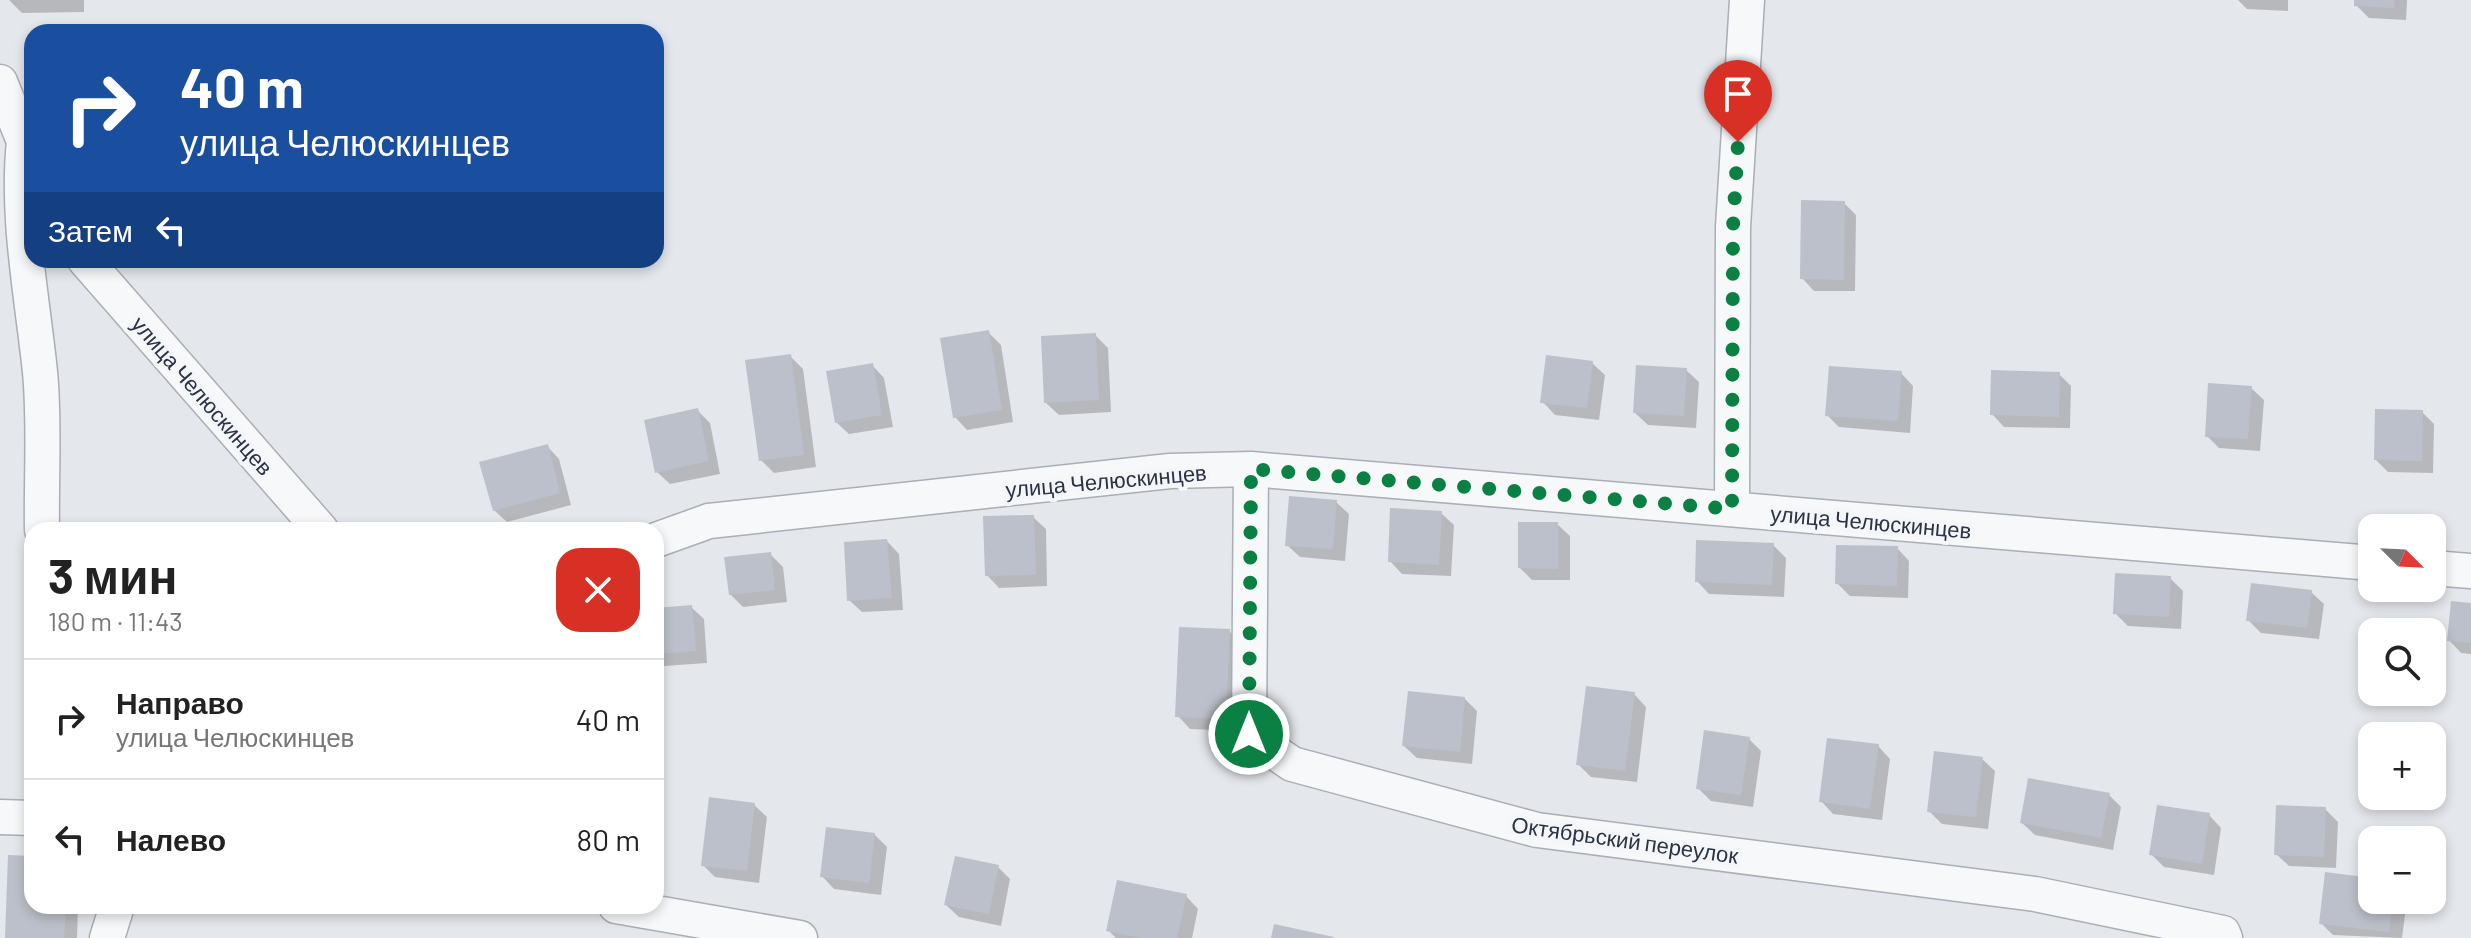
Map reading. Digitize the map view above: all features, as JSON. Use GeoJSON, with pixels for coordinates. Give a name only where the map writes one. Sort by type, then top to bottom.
{"type":"FeatureCollection","features":[{"type":"Feature","properties":{"kind":"street"},"geometry":{"type":"LineString","coordinates":[[1732,509],[1733,227],[1747,0]]}},
{"type":"Feature","properties":{"kind":"street"},"geometry":{"type":"LineString","coordinates":[[0,82],[24,141]]}},
{"type":"Feature","properties":{"kind":"street"},"geometry":{"type":"LineString","coordinates":[[24,158],[21,164],[24,229]]}},
{"type":"Feature","properties":{"kind":"street"},"geometry":{"type":"LineString","coordinates":[[26,268],[40,375],[42,522]]}},
{"type":"Feature","properties":{"kind":"street","name":"улица Челюскинцев"},"geometry":{"type":"LineString","coordinates":[[92,268],[314,522]]}},
{"type":"Feature","properties":{"kind":"street","name":"улица Челюскинцев"},"geometry":{"type":"LineString","coordinates":[[664,537],[709,521],[1170,471],[1251,469],[2358,562]]}},
{"type":"Feature","properties":{"kind":"street","name":"Октябрьский переулок"},"geometry":{"type":"LineString","coordinates":[[1251,469],[1249,734],[1292,764],[1537,830],[2035,894],[2223,933],[2225,938]]}},
{"type":"Feature","properties":{"kind":"street"},"geometry":{"type":"LineString","coordinates":[[2446,569],[2471,571]]}},
{"type":"Feature","properties":{"kind":"street"},"geometry":{"type":"LineString","coordinates":[[0,817],[24,818]]}},
{"type":"Feature","properties":{"kind":"street"},"geometry":{"type":"LineString","coordinates":[[107,938],[114,914]]}},
{"type":"Feature","properties":{"kind":"street"},"geometry":{"type":"LineString","coordinates":[[662,914],[800,938]]}},
{"type":"Feature","properties":{"kind":"building"},"geometry":{"type":"Polygon","coordinates":[[[2354,0],[2395,0],[2394,8],[2354,6],[2354,0]]]}},
{"type":"Feature","properties":{"kind":"building"},"geometry":{"type":"Polygon","coordinates":[[[1801,200],[1845,201],[1844,280],[1800,279],[1801,200]]]}},
{"type":"Feature","properties":{"kind":"building"},"geometry":{"type":"Polygon","coordinates":[[[989,330],[1002,410],[953,418],[940,338],[989,330]]]}},
{"type":"Feature","properties":{"kind":"building"},"geometry":{"type":"Polygon","coordinates":[[[1096,333],[1099,400],[1044,403],[1041,336],[1096,333]]]}},
{"type":"Feature","properties":{"kind":"building"},"geometry":{"type":"Polygon","coordinates":[[[791,354],[804,455],[759,461],[745,360],[791,354]]]}},
{"type":"Feature","properties":{"kind":"building"},"geometry":{"type":"Polygon","coordinates":[[[1546,355],[1593,361],[1587,408],[1540,403],[1546,355]]]}},
{"type":"Feature","properties":{"kind":"building"},"geometry":{"type":"Polygon","coordinates":[[[873,363],[882,415],[835,423],[826,371],[873,363]]]}},
{"type":"Feature","properties":{"kind":"building"},"geometry":{"type":"Polygon","coordinates":[[[1636,365],[1687,368],[1684,416],[1633,413],[1636,365]]]}},
{"type":"Feature","properties":{"kind":"building"},"geometry":{"type":"Polygon","coordinates":[[[1829,366],[1902,371],[1898,421],[1825,416],[1829,366]]]}},
{"type":"Feature","properties":{"kind":"building"},"geometry":{"type":"Polygon","coordinates":[[[1991,370],[2060,372],[2059,417],[1990,415],[1991,370]]]}},
{"type":"Feature","properties":{"kind":"building"},"geometry":{"type":"Polygon","coordinates":[[[2208,383],[2252,386],[2248,439],[2205,437],[2208,383]]]}},
{"type":"Feature","properties":{"kind":"building"},"geometry":{"type":"Polygon","coordinates":[[[698,408],[709,461],[655,473],[644,420],[698,408]]]}},
{"type":"Feature","properties":{"kind":"building"},"geometry":{"type":"Polygon","coordinates":[[[2375,409],[2423,410],[2422,461],[2374,460],[2375,409]]]}},
{"type":"Feature","properties":{"kind":"building"},"geometry":{"type":"Polygon","coordinates":[[[548,444],[560,493],[493,511],[479,462],[548,444]]]}},
{"type":"Feature","properties":{"kind":"building"},"geometry":{"type":"Polygon","coordinates":[[[1289,496],[1337,500],[1333,549],[1285,546],[1289,496]]]}},
{"type":"Feature","properties":{"kind":"building"},"geometry":{"type":"Polygon","coordinates":[[[1390,508],[1442,511],[1439,565],[1388,562],[1390,508]]]}},
{"type":"Feature","properties":{"kind":"building"},"geometry":{"type":"Polygon","coordinates":[[[1034,515],[1036,575],[985,576],[983,516],[1034,515]]]}},
{"type":"Feature","properties":{"kind":"building"},"geometry":{"type":"Polygon","coordinates":[[[1518,522],[1558,522],[1558,569],[1518,568],[1518,522]]]}},
{"type":"Feature","properties":{"kind":"building"},"geometry":{"type":"Polygon","coordinates":[[[887,539],[892,598],[847,601],[844,542],[887,539]]]}},
{"type":"Feature","properties":{"kind":"building"},"geometry":{"type":"Polygon","coordinates":[[[1696,540],[1774,543],[1772,585],[1695,582],[1696,540]]]}},
{"type":"Feature","properties":{"kind":"building"},"geometry":{"type":"Polygon","coordinates":[[[1836,545],[1898,546],[1897,586],[1835,584],[1836,545]]]}},
{"type":"Feature","properties":{"kind":"building"},"geometry":{"type":"Polygon","coordinates":[[[771,552],[775,590],[729,595],[724,557],[771,552]]]}},
{"type":"Feature","properties":{"kind":"building"},"geometry":{"type":"Polygon","coordinates":[[[2115,573],[2171,576],[2169,617],[2113,614],[2115,573]]]}},
{"type":"Feature","properties":{"kind":"building"},"geometry":{"type":"Polygon","coordinates":[[[2251,583],[2312,590],[2307,628],[2246,621],[2251,583]]]}},
{"type":"Feature","properties":{"kind":"building"},"geometry":{"type":"Polygon","coordinates":[[[2451,601],[2471,603],[2471,643],[2447,641],[2451,601]]]}},
{"type":"Feature","properties":{"kind":"building"},"geometry":{"type":"Polygon","coordinates":[[[692,605],[696,651],[664,653],[664,607],[692,605]]]}},
{"type":"Feature","properties":{"kind":"building"},"geometry":{"type":"Polygon","coordinates":[[[1179,627],[1230,629],[1226,719],[1175,717],[1179,627]]]}},
{"type":"Feature","properties":{"kind":"building"},"geometry":{"type":"Polygon","coordinates":[[[1586,686],[1635,692],[1625,771],[1576,765],[1586,686]]]}},
{"type":"Feature","properties":{"kind":"building"},"geometry":{"type":"Polygon","coordinates":[[[1408,691],[1465,697],[1460,752],[1402,746],[1408,691]]]}},
{"type":"Feature","properties":{"kind":"building"},"geometry":{"type":"Polygon","coordinates":[[[1704,730],[1750,737],[1741,795],[1696,789],[1704,730]]]}},
{"type":"Feature","properties":{"kind":"building"},"geometry":{"type":"Polygon","coordinates":[[[1827,738],[1879,744],[1870,809],[1819,802],[1827,738]]]}},
{"type":"Feature","properties":{"kind":"building"},"geometry":{"type":"Polygon","coordinates":[[[1934,751],[1983,757],[1976,817],[1927,812],[1934,751]]]}},
{"type":"Feature","properties":{"kind":"building"},"geometry":{"type":"Polygon","coordinates":[[[2028,778],[2110,793],[2101,838],[2020,823],[2028,778]]]}},
{"type":"Feature","properties":{"kind":"building"},"geometry":{"type":"Polygon","coordinates":[[[709,797],[755,803],[747,871],[701,866],[709,797]]]}},
{"type":"Feature","properties":{"kind":"building"},"geometry":{"type":"Polygon","coordinates":[[[2157,805],[2210,813],[2202,864],[2149,855],[2157,805]]]}},
{"type":"Feature","properties":{"kind":"building"},"geometry":{"type":"Polygon","coordinates":[[[2276,805],[2326,807],[2324,857],[2274,855],[2276,805]]]}},
{"type":"Feature","properties":{"kind":"building"},"geometry":{"type":"Polygon","coordinates":[[[826,827],[875,833],[869,883],[820,877],[826,827]]]}},
{"type":"Feature","properties":{"kind":"building"},"geometry":{"type":"Polygon","coordinates":[[[8,855],[24,856],[24,914],[66,914],[64,938],[5,938],[8,855]]]}},
{"type":"Feature","properties":{"kind":"building"},"geometry":{"type":"Polygon","coordinates":[[[955,856],[999,865],[989,914],[944,905],[955,856]]]}},
{"type":"Feature","properties":{"kind":"building"},"geometry":{"type":"Polygon","coordinates":[[[2325,872],[2358,876],[2358,914],[2391,914],[2389,932],[2319,924],[2325,872]]]}},
{"type":"Feature","properties":{"kind":"building"},"geometry":{"type":"Polygon","coordinates":[[[1117,880],[1187,894],[1177,938],[1141,938],[1106,931],[1117,880]]]}},
{"type":"Feature","properties":{"kind":"building"},"geometry":{"type":"Polygon","coordinates":[[[1274,924],[1334,937],[1271,938],[1274,924]]]}},
{"type":"Feature","properties":{"kind":"route"},"geometry":{"type":"LineString","coordinates":[[1249,734],[1251,469],[1732,509],[1733,227],[1738,142]]}}]}
